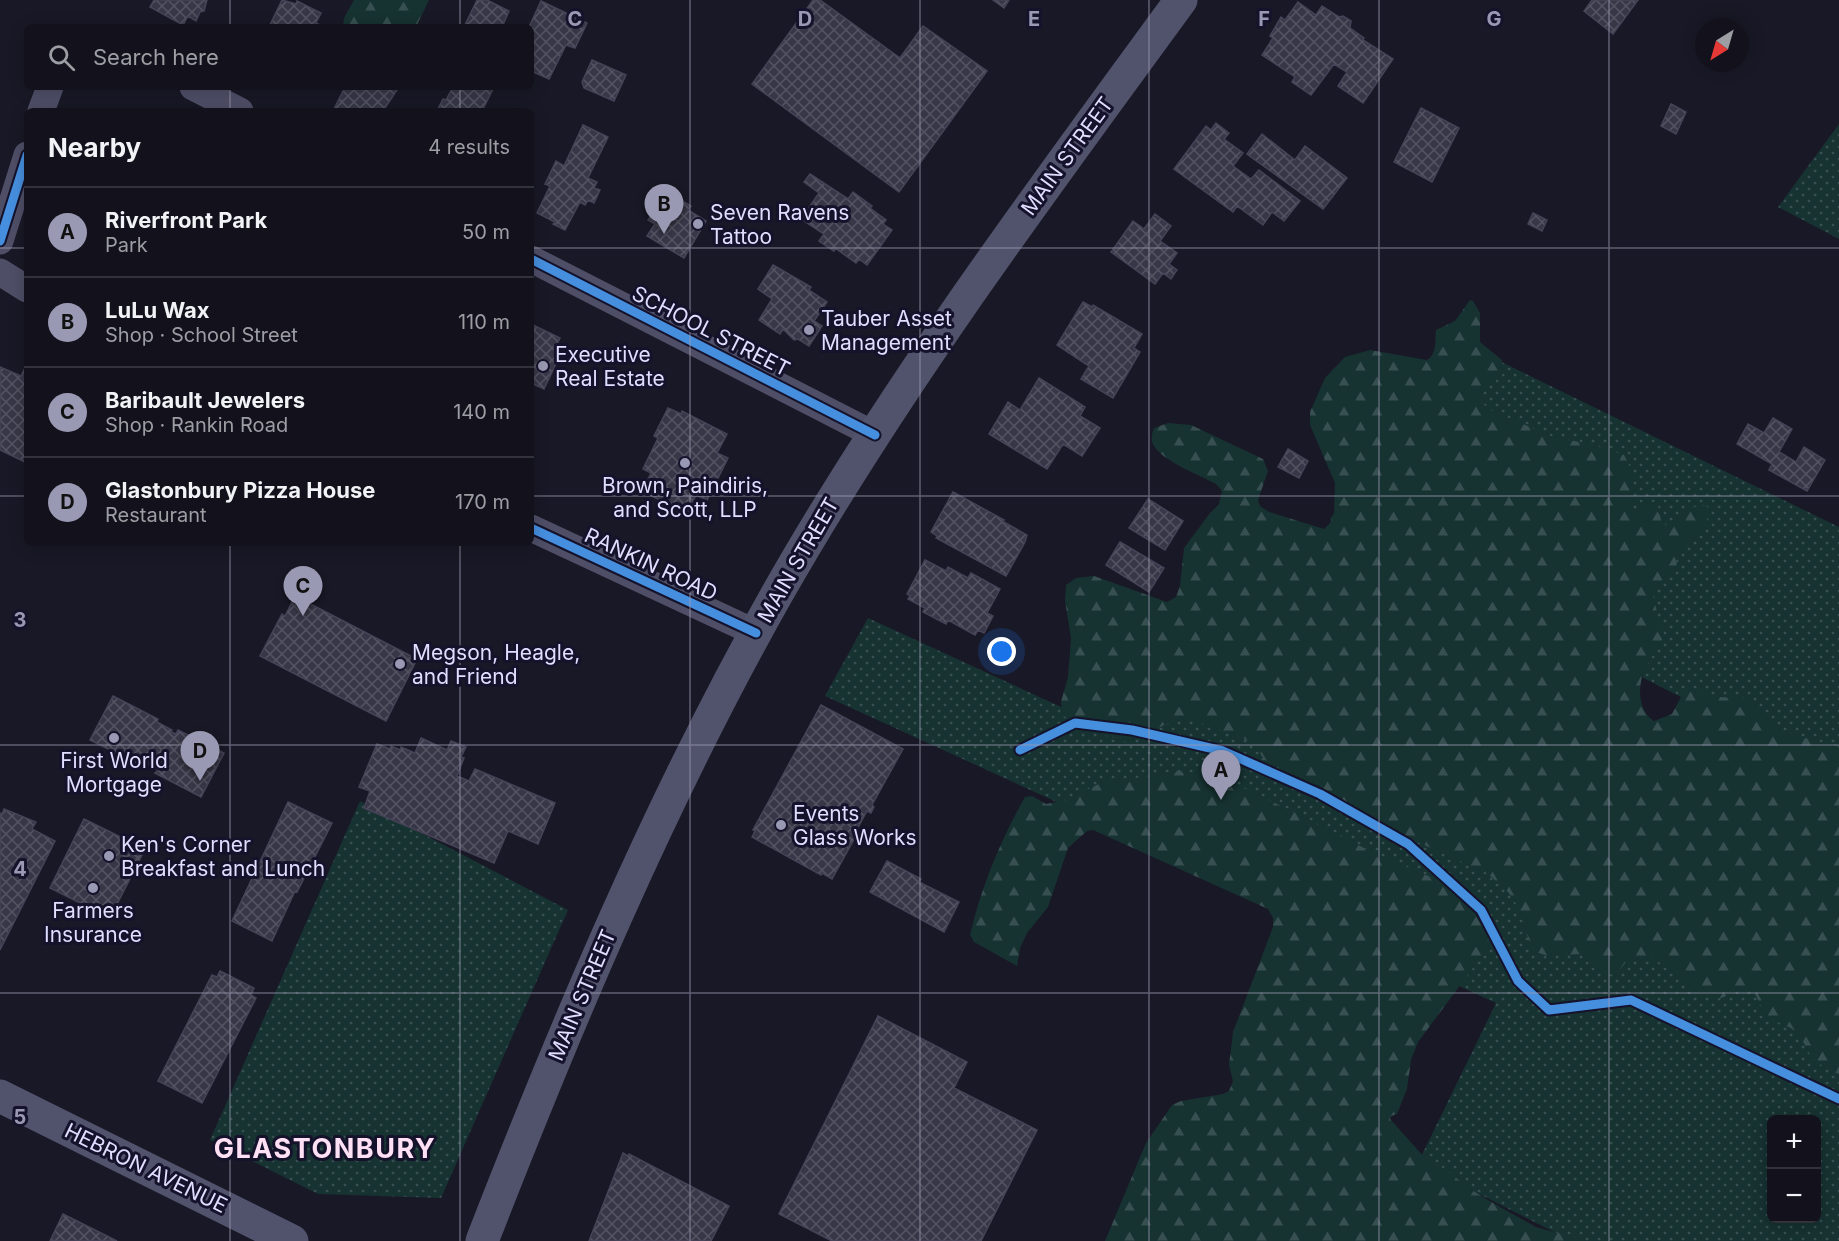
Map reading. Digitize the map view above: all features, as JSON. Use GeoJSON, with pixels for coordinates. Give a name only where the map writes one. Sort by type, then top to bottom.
{"type":"FeatureCollection","features":[{"type":"Feature","properties":{"kind":"main road","name":"MAIN STREET"},"geometry":{"type":"LineString","coordinates":[[482,1241],[545,1083],[645,849],[680,777],[797,560],[874,435],[974,285],[1181,0]]}},
{"type":"Feature","properties":{"kind":"main road","name":"HEBRON AVENUE"},"geometry":{"type":"LineString","coordinates":[[0,1096],[292,1241]]}},
{"type":"Feature","properties":{"kind":"street"},"geometry":{"type":"LineString","coordinates":[[42,108],[49,90]]}},
{"type":"Feature","properties":{"kind":"street"},"geometry":{"type":"LineString","coordinates":[[199,90],[234,108]]}},
{"type":"Feature","properties":{"kind":"street"},"geometry":{"type":"LineString","coordinates":[[0,241],[24,165]]}},
{"type":"Feature","properties":{"kind":"street","name":"SCHOOL STREET"},"geometry":{"type":"LineString","coordinates":[[534,261],[874,435]]}},
{"type":"Feature","properties":{"kind":"street"},"geometry":{"type":"LineString","coordinates":[[0,272],[24,287]]}},
{"type":"Feature","properties":{"kind":"street","name":"RANKIN ROAD"},"geometry":{"type":"LineString","coordinates":[[534,529],[756,633]]}},
{"type":"Feature","properties":{"kind":"green space"},"geometry":{"type":"Polygon","coordinates":[[[354,0],[429,0],[417,24],[343,24],[344,18],[354,0]]]}},
{"type":"Feature","properties":{"kind":"green space"},"geometry":{"type":"Polygon","coordinates":[[[1839,124],[1839,239],[1778,207],[1839,124]]]}},
{"type":"Feature","properties":{"kind":"green space"},"geometry":{"type":"Polygon","coordinates":[[[1470,300],[1480,313],[1480,342],[1502,360],[1503,374],[1483,392],[1482,403],[1492,411],[1556,438],[1592,444],[1624,455],[1631,469],[1632,512],[1635,514],[1650,502],[1654,502],[1658,505],[1661,521],[1667,526],[1699,505],[1709,508],[1703,528],[1678,552],[1676,569],[1662,581],[1653,595],[1663,638],[1648,663],[1640,685],[1641,702],[1648,716],[1654,721],[1672,714],[1681,697],[1692,689],[1717,697],[1743,698],[1753,705],[1775,729],[1837,745],[1839,748],[1839,1074],[1814,1059],[1793,1029],[1767,1015],[1749,987],[1714,999],[1697,993],[1647,955],[1636,961],[1625,963],[1618,972],[1612,975],[1579,954],[1549,956],[1535,952],[1530,945],[1519,908],[1508,892],[1487,873],[1415,841],[1267,763],[1253,744],[1241,737],[1195,721],[1178,719],[1126,742],[1083,728],[1062,715],[1061,702],[1068,677],[1071,638],[1065,601],[1066,585],[1076,578],[1094,576],[1167,602],[1176,597],[1180,586],[1184,548],[1219,504],[1222,491],[1216,484],[1174,463],[1159,452],[1152,442],[1154,428],[1168,423],[1191,425],[1263,459],[1268,471],[1258,500],[1260,506],[1269,512],[1324,529],[1334,514],[1335,483],[1310,425],[1310,412],[1325,378],[1345,357],[1370,350],[1427,360],[1434,351],[1436,330],[1455,321],[1470,300]]]}},
{"type":"Feature","properties":{"kind":"green space"},"geometry":{"type":"Polygon","coordinates":[[[1475,349],[1839,527],[1839,1241],[1572,1241],[1418,1163],[1496,1003],[825,696],[868,618],[1133,740],[1157,694],[1748,731],[1330,519],[1408,410],[1475,349]]]}},
{"type":"Feature","properties":{"kind":"green space"},"geometry":{"type":"Polygon","coordinates":[[[1174,771],[1203,773],[1249,790],[1376,854],[1457,888],[1480,908],[1489,938],[1484,953],[1418,1042],[1411,1060],[1407,1089],[1397,1114],[1391,1116],[1390,1119],[1425,1158],[1448,1171],[1467,1187],[1536,1227],[1586,1241],[1105,1241],[1146,1143],[1172,1105],[1229,1091],[1233,1081],[1229,1065],[1233,1032],[1273,927],[1273,918],[1268,909],[1093,830],[1087,831],[1068,848],[1048,907],[1027,933],[1020,948],[1017,966],[974,942],[970,935],[993,864],[1025,797],[1032,796],[1046,804],[1066,800],[1105,781],[1146,777],[1174,771]]]}},
{"type":"Feature","properties":{"kind":"green space"},"geometry":{"type":"Polygon","coordinates":[[[360,801],[568,910],[441,1198],[318,1194],[210,1140],[360,801]]]}},
{"type":"Feature","properties":{"kind":"building"},"geometry":{"type":"Polygon","coordinates":[[[154,0],[207,0],[204,11],[200,12],[196,21],[188,16],[184,24],[150,7],[154,0]]]}},
{"type":"Feature","properties":{"kind":"building"},"geometry":{"type":"Polygon","coordinates":[[[282,0],[296,4],[297,1],[321,13],[316,23],[318,24],[270,24],[282,0]]]}},
{"type":"Feature","properties":{"kind":"building"},"geometry":{"type":"Polygon","coordinates":[[[477,0],[487,0],[509,11],[503,24],[465,24],[477,0]]]}},
{"type":"Feature","properties":{"kind":"building"},"geometry":{"type":"Polygon","coordinates":[[[813,0],[820,0],[900,58],[923,26],[987,71],[899,192],[752,84],[813,0]]]}},
{"type":"Feature","properties":{"kind":"building"},"geometry":{"type":"Polygon","coordinates":[[[993,0],[1009,0],[1004,8],[993,0]]]}},
{"type":"Feature","properties":{"kind":"building"},"geometry":{"type":"Polygon","coordinates":[[[1592,0],[1638,0],[1613,34],[1584,11],[1592,0]]]}},
{"type":"Feature","properties":{"kind":"building"},"geometry":{"type":"Polygon","coordinates":[[[541,1],[587,23],[575,48],[566,45],[549,79],[534,72],[534,24],[530,24],[541,1]]]}},
{"type":"Feature","properties":{"kind":"building"},"geometry":{"type":"Polygon","coordinates":[[[1298,2],[1316,15],[1322,6],[1339,17],[1343,16],[1351,21],[1350,28],[1364,38],[1363,40],[1393,59],[1363,103],[1338,86],[1347,72],[1334,64],[1311,95],[1292,82],[1295,77],[1262,55],[1273,38],[1270,36],[1281,17],[1285,20],[1298,2]]]}},
{"type":"Feature","properties":{"kind":"building"},"geometry":{"type":"Polygon","coordinates":[[[592,60],[626,75],[614,101],[584,88],[582,82],[592,60]]]}},
{"type":"Feature","properties":{"kind":"building"},"geometry":{"type":"Polygon","coordinates":[[[344,90],[397,90],[385,108],[334,108],[344,90]]]}},
{"type":"Feature","properties":{"kind":"building"},"geometry":{"type":"Polygon","coordinates":[[[451,90],[492,90],[484,108],[438,108],[443,99],[446,100],[451,90]]]}},
{"type":"Feature","properties":{"kind":"building"},"geometry":{"type":"Polygon","coordinates":[[[1671,104],[1686,112],[1676,134],[1661,126],[1671,104]]]}},
{"type":"Feature","properties":{"kind":"building"},"geometry":{"type":"Polygon","coordinates":[[[1421,108],[1459,128],[1432,182],[1394,162],[1421,108]]]}},
{"type":"Feature","properties":{"kind":"building"},"geometry":{"type":"Polygon","coordinates":[[[1216,123],[1229,133],[1224,139],[1243,153],[1233,166],[1251,179],[1259,170],[1300,201],[1284,221],[1272,212],[1263,225],[1237,206],[1233,212],[1174,169],[1206,126],[1211,130],[1216,123]]]}},
{"type":"Feature","properties":{"kind":"building"},"geometry":{"type":"Polygon","coordinates":[[[583,125],[608,137],[588,178],[597,182],[594,188],[600,190],[594,203],[588,200],[585,205],[580,202],[565,230],[537,213],[550,186],[545,184],[556,161],[564,166],[583,125]]]}},
{"type":"Feature","properties":{"kind":"building"},"geometry":{"type":"Polygon","coordinates":[[[1262,134],[1295,160],[1305,146],[1347,178],[1323,209],[1247,154],[1262,134]]]}},
{"type":"Feature","properties":{"kind":"building"},"geometry":{"type":"Polygon","coordinates":[[[810,174],[848,199],[853,192],[886,220],[883,224],[892,230],[867,265],[859,259],[856,263],[835,248],[834,251],[819,241],[824,234],[801,219],[819,193],[804,182],[810,174]]]}},
{"type":"Feature","properties":{"kind":"building"},"geometry":{"type":"Polygon","coordinates":[[[671,199],[677,203],[679,199],[691,206],[688,210],[706,221],[684,258],[647,236],[655,224],[648,220],[658,203],[666,207],[671,199]]]}},
{"type":"Feature","properties":{"kind":"building"},"geometry":{"type":"Polygon","coordinates":[[[1533,213],[1547,220],[1542,231],[1528,224],[1533,213]]]}},
{"type":"Feature","properties":{"kind":"building"},"geometry":{"type":"Polygon","coordinates":[[[1155,214],[1171,226],[1160,241],[1177,253],[1169,264],[1177,270],[1171,279],[1163,273],[1155,284],[1111,252],[1133,221],[1144,229],[1155,214]]]}},
{"type":"Feature","properties":{"kind":"building"},"geometry":{"type":"Polygon","coordinates":[[[773,265],[811,287],[809,290],[827,302],[814,321],[822,326],[809,346],[798,339],[794,340],[783,329],[780,334],[759,320],[772,299],[758,289],[773,265]]]}},
{"type":"Feature","properties":{"kind":"building"},"geometry":{"type":"Polygon","coordinates":[[[1083,302],[1092,307],[1093,305],[1142,334],[1134,348],[1140,352],[1113,398],[1081,379],[1089,366],[1057,345],[1083,302]]]}},
{"type":"Feature","properties":{"kind":"building","name":"Executive Real Estate"},"geometry":{"type":"Polygon","coordinates":[[[534,325],[560,338],[556,346],[563,349],[544,389],[534,384],[534,325]]]}},
{"type":"Feature","properties":{"kind":"building"},"geometry":{"type":"Polygon","coordinates":[[[0,367],[21,376],[24,370],[24,462],[0,450],[0,367]]]}},
{"type":"Feature","properties":{"kind":"building"},"geometry":{"type":"Polygon","coordinates":[[[1039,378],[1085,407],[1080,416],[1100,428],[1082,456],[1063,444],[1047,469],[989,434],[1008,402],[1020,410],[1039,378]]]}},
{"type":"Feature","properties":{"kind":"building","name":"Brown, Paindiris, and Scott, LLP"},"geometry":{"type":"Polygon","coordinates":[[[668,408],[681,414],[682,411],[727,434],[717,453],[728,458],[707,500],[696,495],[687,514],[642,491],[651,473],[643,469],[658,438],[654,436],[668,408]]]}},
{"type":"Feature","properties":{"kind":"building"},"geometry":{"type":"Polygon","coordinates":[[[1773,418],[1792,429],[1779,452],[1796,462],[1804,447],[1825,460],[1807,491],[1769,470],[1772,464],[1737,444],[1748,424],[1764,433],[1773,418]]]}},
{"type":"Feature","properties":{"kind":"building"},"geometry":{"type":"Polygon","coordinates":[[[1288,449],[1308,461],[1299,478],[1278,467],[1288,449]]]}},
{"type":"Feature","properties":{"kind":"building"},"geometry":{"type":"Polygon","coordinates":[[[953,492],[1027,535],[1006,576],[936,538],[937,536],[931,532],[953,492]]]}},
{"type":"Feature","properties":{"kind":"building"},"geometry":{"type":"Polygon","coordinates":[[[1148,499],[1183,521],[1165,550],[1129,528],[1148,499]]]}},
{"type":"Feature","properties":{"kind":"building"},"geometry":{"type":"Polygon","coordinates":[[[1120,542],[1164,568],[1149,592],[1106,565],[1120,542]]]}},
{"type":"Feature","properties":{"kind":"building"},"geometry":{"type":"Polygon","coordinates":[[[925,560],[946,571],[948,567],[968,578],[971,573],[1000,589],[987,613],[993,616],[984,633],[978,630],[975,635],[948,620],[946,624],[923,612],[925,608],[908,599],[910,596],[907,594],[925,560]]]}},
{"type":"Feature","properties":{"kind":"building"},"geometry":{"type":"Polygon","coordinates":[[[295,596],[417,659],[386,721],[260,656],[282,614],[285,616],[295,596]]]}},
{"type":"Feature","properties":{"kind":"building"},"geometry":{"type":"Polygon","coordinates":[[[113,696],[158,719],[157,722],[172,730],[171,732],[176,734],[178,730],[224,753],[201,797],[155,773],[158,770],[138,760],[136,763],[90,740],[113,696]]]}},
{"type":"Feature","properties":{"kind":"building"},"geometry":{"type":"Polygon","coordinates":[[[821,705],[903,749],[872,805],[874,807],[871,813],[867,811],[832,879],[752,837],[755,831],[753,830],[821,705]]]}},
{"type":"Feature","properties":{"kind":"building"},"geometry":{"type":"Polygon","coordinates":[[[421,738],[447,750],[451,741],[466,747],[461,757],[464,758],[457,776],[469,781],[475,769],[555,803],[538,844],[508,831],[494,863],[364,808],[370,791],[359,787],[377,744],[390,749],[391,746],[400,750],[401,747],[415,753],[421,738]]]}},
{"type":"Feature","properties":{"kind":"building"},"geometry":{"type":"Polygon","coordinates":[[[288,802],[332,823],[297,892],[295,891],[272,941],[232,921],[288,802]]]}},
{"type":"Feature","properties":{"kind":"building"},"geometry":{"type":"Polygon","coordinates":[[[4,809],[36,822],[32,829],[55,841],[0,950],[0,813],[2,814],[4,809]]]}},
{"type":"Feature","properties":{"kind":"building"},"geometry":{"type":"Polygon","coordinates":[[[84,819],[145,849],[110,918],[50,888],[84,819]]]}},
{"type":"Feature","properties":{"kind":"building"},"geometry":{"type":"Polygon","coordinates":[[[887,861],[921,879],[919,882],[959,902],[944,932],[870,892],[887,861]]]}},
{"type":"Feature","properties":{"kind":"building"},"geometry":{"type":"Polygon","coordinates":[[[220,971],[254,988],[251,995],[256,998],[202,1103],[158,1081],[212,975],[217,977],[220,971]]]}},
{"type":"Feature","properties":{"kind":"building"},"geometry":{"type":"Polygon","coordinates":[[[878,1016],[967,1062],[954,1088],[1037,1130],[981,1241],[832,1241],[779,1214],[878,1016]]]}},
{"type":"Feature","properties":{"kind":"building"},"geometry":{"type":"Polygon","coordinates":[[[623,1153],[729,1206],[711,1241],[589,1241],[623,1153]]]}},
{"type":"Feature","properties":{"kind":"building"},"geometry":{"type":"Polygon","coordinates":[[[63,1214],[117,1241],[50,1241],[63,1214]]]}},
{"type":"Feature","properties":{"kind":"cycle path"},"geometry":{"type":"LineString","coordinates":[[0,241],[24,165]]}},
{"type":"Feature","properties":{"kind":"cycle path"},"geometry":{"type":"LineString","coordinates":[[534,261],[875,435]]}},
{"type":"Feature","properties":{"kind":"cycle path"},"geometry":{"type":"LineString","coordinates":[[534,529],[756,633]]}},
{"type":"Feature","properties":{"kind":"cycle path"},"geometry":{"type":"LineString","coordinates":[[1020,750],[1075,723],[1132,730],[1223,751],[1320,794],[1408,844],[1481,910],[1518,981],[1549,1010],[1631,1000],[1839,1099]]}},
{"type":"Feature","properties":{"kind":"place","name":"Seven Ravens Tattoo"},"geometry":{"type":"Point","coordinates":[698,224]}},
{"type":"Feature","properties":{"kind":"place","name":"LuLu Wax"},"geometry":{"type":"Point","coordinates":[664,234]}},
{"type":"Feature","properties":{"kind":"place","name":"Tauber Asset Management"},"geometry":{"type":"Point","coordinates":[809,330]}},
{"type":"Feature","properties":{"kind":"place","name":"Executive Real Estate"},"geometry":{"type":"Point","coordinates":[543,366]}},
{"type":"Feature","properties":{"kind":"place","name":"Brown, Paindiris, and Scott, LLP"},"geometry":{"type":"Point","coordinates":[685,463]}},
{"type":"Feature","properties":{"kind":"place","name":"Baribault Jewelers"},"geometry":{"type":"Point","coordinates":[303,616]}},
{"type":"Feature","properties":{"kind":"place","name":"Megson, Heagle, and Friend"},"geometry":{"type":"Point","coordinates":[400,664]}},
{"type":"Feature","properties":{"kind":"place","name":"First World Mortgage"},"geometry":{"type":"Point","coordinates":[114,738]}},
{"type":"Feature","properties":{"kind":"place","name":"Glastonbury Pizza House"},"geometry":{"type":"Point","coordinates":[200,781]}},
{"type":"Feature","properties":{"kind":"place","name":"Riverfront Park"},"geometry":{"type":"Point","coordinates":[1221,800]}},
{"type":"Feature","properties":{"kind":"place","name":"Events Glass Works"},"geometry":{"type":"Point","coordinates":[781,825]}},
{"type":"Feature","properties":{"kind":"place","name":"Ken's Corner Breakfast and Lunch"},"geometry":{"type":"Point","coordinates":[109,856]}},
{"type":"Feature","properties":{"kind":"place","name":"Farmers Insurance"},"geometry":{"type":"Point","coordinates":[93,888]}},
{"type":"Feature","properties":{"kind":"district","name":"GLASTONBURY"},"geometry":{"type":"Point","coordinates":[325,1148]}}]}
